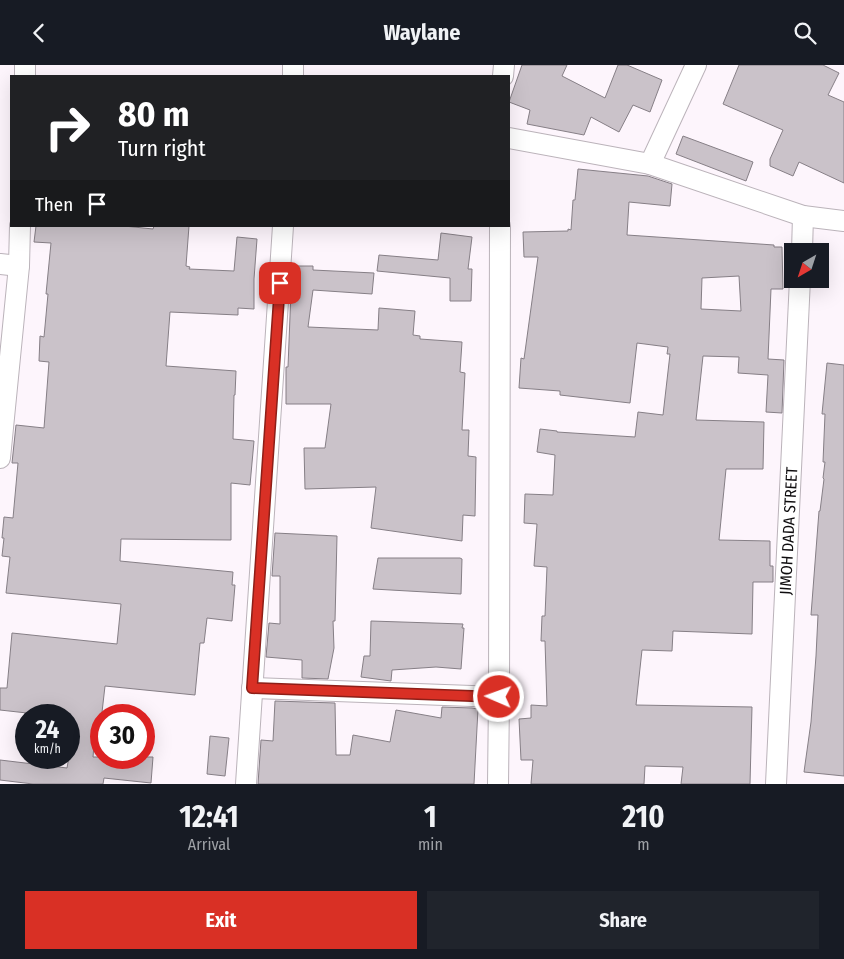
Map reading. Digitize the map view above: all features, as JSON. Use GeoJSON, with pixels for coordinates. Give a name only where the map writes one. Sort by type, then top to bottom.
{"type":"FeatureCollection","features":[{"type":"Feature","properties":{"kind":"street"},"geometry":{"type":"LineString","coordinates":[[650,164],[696,65]]}},
{"type":"Feature","properties":{"kind":"street"},"geometry":{"type":"LineString","coordinates":[[510,138],[650,164],[803,216],[844,221]]}},
{"type":"Feature","properties":{"kind":"street"},"geometry":{"type":"LineString","coordinates":[[802,243],[803,216]]}},
{"type":"Feature","properties":{"kind":"street"},"geometry":{"type":"LineString","coordinates":[[0,458],[9,265],[20,227]]}},
{"type":"Feature","properties":{"kind":"street"},"geometry":{"type":"LineString","coordinates":[[246,784],[283,227]]}},
{"type":"Feature","properties":{"kind":"street"},"geometry":{"type":"LineString","coordinates":[[498,784],[500,227]]}},
{"type":"Feature","properties":{"kind":"street","name":"JIMOH DADA STREET"},"geometry":{"type":"LineString","coordinates":[[776,784],[800,288]]}},
{"type":"Feature","properties":{"kind":"street"},"geometry":{"type":"LineString","coordinates":[[252,688],[499,697]]}},
{"type":"Feature","properties":{"kind":"building"},"geometry":{"type":"Polygon","coordinates":[[[522,65],[567,65],[562,76],[605,98],[618,65],[627,65],[662,80],[650,112],[633,105],[619,132],[591,117],[584,135],[527,124],[530,110],[510,102],[522,65]]]}},
{"type":"Feature","properties":{"kind":"building"},"geometry":{"type":"Polygon","coordinates":[[[739,65],[823,65],[839,73],[828,95],[844,102],[844,183],[799,162],[793,176],[770,166],[770,159],[783,130],[723,104],[739,65]]]}},
{"type":"Feature","properties":{"kind":"building"},"geometry":{"type":"Polygon","coordinates":[[[683,136],[753,162],[746,181],[676,154],[683,136]]]}},
{"type":"Feature","properties":{"kind":"building"},"geometry":{"type":"Polygon","coordinates":[[[578,169],[648,176],[672,184],[670,206],[629,202],[627,235],[782,247],[783,289],[771,289],[768,359],[784,360],[782,413],[766,412],[768,375],[738,373],[739,357],[703,356],[696,420],[764,422],[763,469],[726,469],[719,540],[770,541],[770,566],[773,566],[773,582],[753,582],[752,634],[673,631],[672,651],[642,650],[636,705],[752,707],[750,784],[681,784],[683,767],[645,766],[644,784],[531,784],[533,760],[521,760],[519,719],[531,718],[531,705],[547,706],[545,641],[541,641],[542,616],[545,616],[547,567],[534,566],[537,524],[524,523],[525,494],[553,495],[555,455],[537,452],[540,429],[557,432],[635,437],[638,412],[663,415],[670,354],[667,354],[668,347],[637,343],[630,403],[560,395],[560,391],[519,388],[521,358],[524,359],[538,257],[524,257],[523,232],[571,230],[573,200],[575,200],[578,169]],[[739,276],[702,278],[701,309],[741,311],[739,276]]]}},
{"type":"Feature","properties":{"kind":"building"},"geometry":{"type":"Polygon","coordinates":[[[36,227],[134,227],[153,229],[154,227],[189,227],[186,266],[190,267],[189,269],[234,271],[237,237],[257,239],[254,309],[238,308],[238,315],[170,312],[166,366],[236,371],[233,439],[254,441],[250,485],[231,483],[231,540],[121,539],[120,561],[233,572],[232,585],[235,585],[232,621],[207,618],[204,643],[200,643],[195,695],[105,686],[103,704],[90,704],[90,769],[152,769],[151,783],[104,778],[103,784],[33,784],[0,780],[0,760],[15,762],[15,769],[80,769],[80,704],[15,704],[15,712],[0,710],[0,688],[7,688],[12,633],[117,644],[121,604],[6,593],[10,557],[2,556],[4,538],[2,538],[4,517],[13,518],[18,463],[12,463],[16,425],[44,428],[49,362],[39,361],[40,336],[44,337],[51,243],[34,242],[36,227]]]}},
{"type":"Feature","properties":{"kind":"building"},"geometry":{"type":"Polygon","coordinates":[[[441,233],[472,237],[468,269],[472,269],[471,301],[450,301],[450,278],[377,271],[379,255],[438,260],[441,233]]]}},
{"type":"Feature","properties":{"kind":"building"},"geometry":{"type":"Polygon","coordinates":[[[292,266],[313,266],[313,270],[374,273],[372,294],[313,290],[308,327],[378,330],[379,308],[415,311],[413,335],[420,336],[420,339],[462,342],[460,372],[465,373],[462,430],[469,430],[468,456],[476,457],[475,516],[463,515],[462,541],[371,528],[376,487],[305,489],[304,448],[325,448],[331,404],[286,404],[286,367],[288,367],[292,266]]]}},
{"type":"Feature","properties":{"kind":"building"},"geometry":{"type":"Polygon","coordinates":[[[827,363],[844,365],[844,776],[804,772],[811,722],[816,656],[818,615],[811,615],[819,511],[824,479],[825,414],[822,414],[827,363]]]}},
{"type":"Feature","properties":{"kind":"building"},"geometry":{"type":"Polygon","coordinates":[[[275,533],[337,536],[335,621],[333,621],[334,648],[328,679],[302,678],[302,660],[266,657],[269,623],[280,624],[280,576],[272,576],[275,533]]]}},
{"type":"Feature","properties":{"kind":"building"},"geometry":{"type":"Polygon","coordinates":[[[378,558],[460,558],[462,559],[461,594],[373,589],[378,558]]]}},
{"type":"Feature","properties":{"kind":"building"},"geometry":{"type":"Polygon","coordinates":[[[371,621],[463,624],[461,669],[436,667],[392,670],[391,681],[361,677],[364,656],[370,656],[371,621]]]}},
{"type":"Feature","properties":{"kind":"building"},"geometry":{"type":"Polygon","coordinates":[[[275,701],[335,703],[336,755],[350,755],[353,735],[390,742],[396,710],[441,718],[442,707],[478,709],[474,784],[258,784],[261,740],[273,741],[275,701]]]}},
{"type":"Feature","properties":{"kind":"building"},"geometry":{"type":"Polygon","coordinates":[[[210,736],[229,738],[225,776],[207,774],[210,736]]]}},
{"type":"Feature","properties":{"kind":"route"},"geometry":{"type":"LineString","coordinates":[[280,283],[252,688],[499,697]]}}]}
